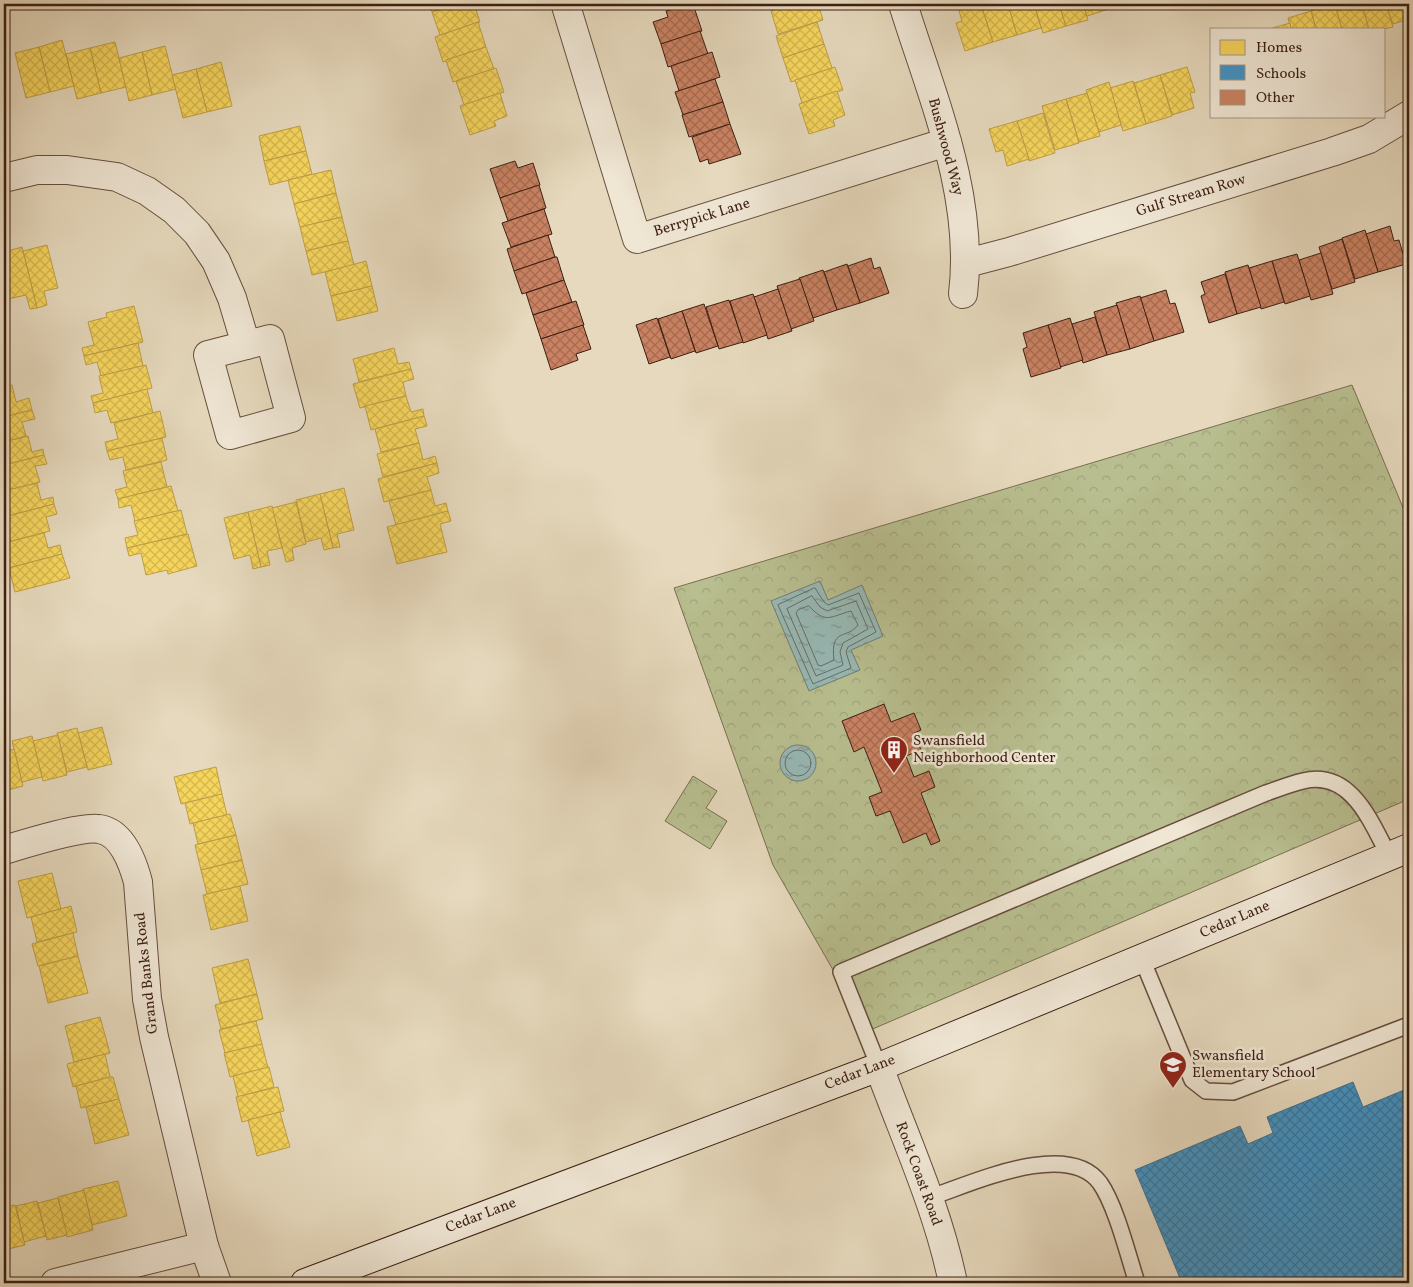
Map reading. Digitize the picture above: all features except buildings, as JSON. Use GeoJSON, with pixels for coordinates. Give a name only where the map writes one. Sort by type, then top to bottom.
{"type":"FeatureCollection","features":[{"type":"Feature","properties":{"kind":"street","name":"Berrypick Lane"},"geometry":{"type":"LineString","coordinates":[[569,4],[566,6],[637,239],[946,142]]}},
{"type":"Feature","properties":{"kind":"street","name":"Bushwood Way"},"geometry":{"type":"LineString","coordinates":[[903,4],[957,183],[967,263],[963,294]]}},
{"type":"Feature","properties":{"kind":"street","name":"Gulf Stream Row"},"geometry":{"type":"LineString","coordinates":[[967,263],[1009,252],[1332,152],[1369,139],[1409,115]]}},
{"type":"Feature","properties":{"kind":"street"},"geometry":{"type":"LineString","coordinates":[[4,178],[37,170],[67,170],[117,177],[147,191],[174,210],[197,233],[216,261],[232,298],[246,345]]}},
{"type":"Feature","properties":{"kind":"street","name":"Grand Banks Road"},"geometry":{"type":"LineString","coordinates":[[4,850],[84,830],[100,828],[114,836],[134,864],[138,882],[147,999],[154,1038],[204,1246],[217,1283]]}},
{"type":"Feature","properties":{"kind":"street","name":"Cedar Lane"},"geometry":{"type":"LineString","coordinates":[[305,1283],[879,1067],[1399,852]]}},
{"type":"Feature","properties":{"kind":"street","name":"Rock Coast Road"},"geometry":{"type":"LineString","coordinates":[[879,1067],[928,1198],[948,1259],[953,1283]]}},
{"type":"Feature","properties":{"kind":"street"},"geometry":{"type":"LineString","coordinates":[[55,1283],[204,1246]]}},
{"type":"Feature","properties":{"kind":"lane"},"geometry":{"type":"LineString","coordinates":[[879,1067],[840,972],[1266,793],[1304,780],[1325,779],[1341,786],[1358,800],[1399,852]]}},
{"type":"Feature","properties":{"kind":"lane"},"geometry":{"type":"LineString","coordinates":[[1142,959],[1192,1080],[1206,1091],[1233,1092],[1409,1025]]}},
{"type":"Feature","properties":{"kind":"lane"},"geometry":{"type":"LineString","coordinates":[[928,1198],[1008,1171],[1033,1165],[1052,1163],[1088,1171],[1100,1184],[1111,1206],[1137,1283]]}},
{"type":"Feature","properties":{"kind":"green space"},"geometry":{"type":"Polygon","coordinates":[[[1352,385],[1409,522],[1409,799],[868,1031],[773,865],[674,588],[1352,385]]]}},
{"type":"Feature","properties":{"kind":"green space"},"geometry":{"type":"Polygon","coordinates":[[[693,776],[717,791],[706,808],[727,821],[710,849],[665,821],[693,776]]]}},
{"type":"Feature","properties":{"kind":"water"},"geometry":{"type":"Polygon","coordinates":[[[820,581],[828,600],[862,585],[883,636],[851,650],[860,670],[809,691],[771,601],[820,581]]]}},
{"type":"Feature","properties":{"kind":"water"},"geometry":{"type":"Polygon","coordinates":[[[798,745],[805,746],[811,750],[815,756],[815,770],[811,776],[805,780],[798,781],[791,780],[785,776],[781,770],[780,763],[781,756],[785,750],[791,746],[798,745]]]}},
{"type":"Feature","properties":{"kind":"place","name":"Swansfield Neighborhood Center"},"geometry":{"type":"Point","coordinates":[894,774]}},
{"type":"Feature","properties":{"kind":"place","name":"Swansfield Elementary School"},"geometry":{"type":"Point","coordinates":[1173,1089]}}]}
